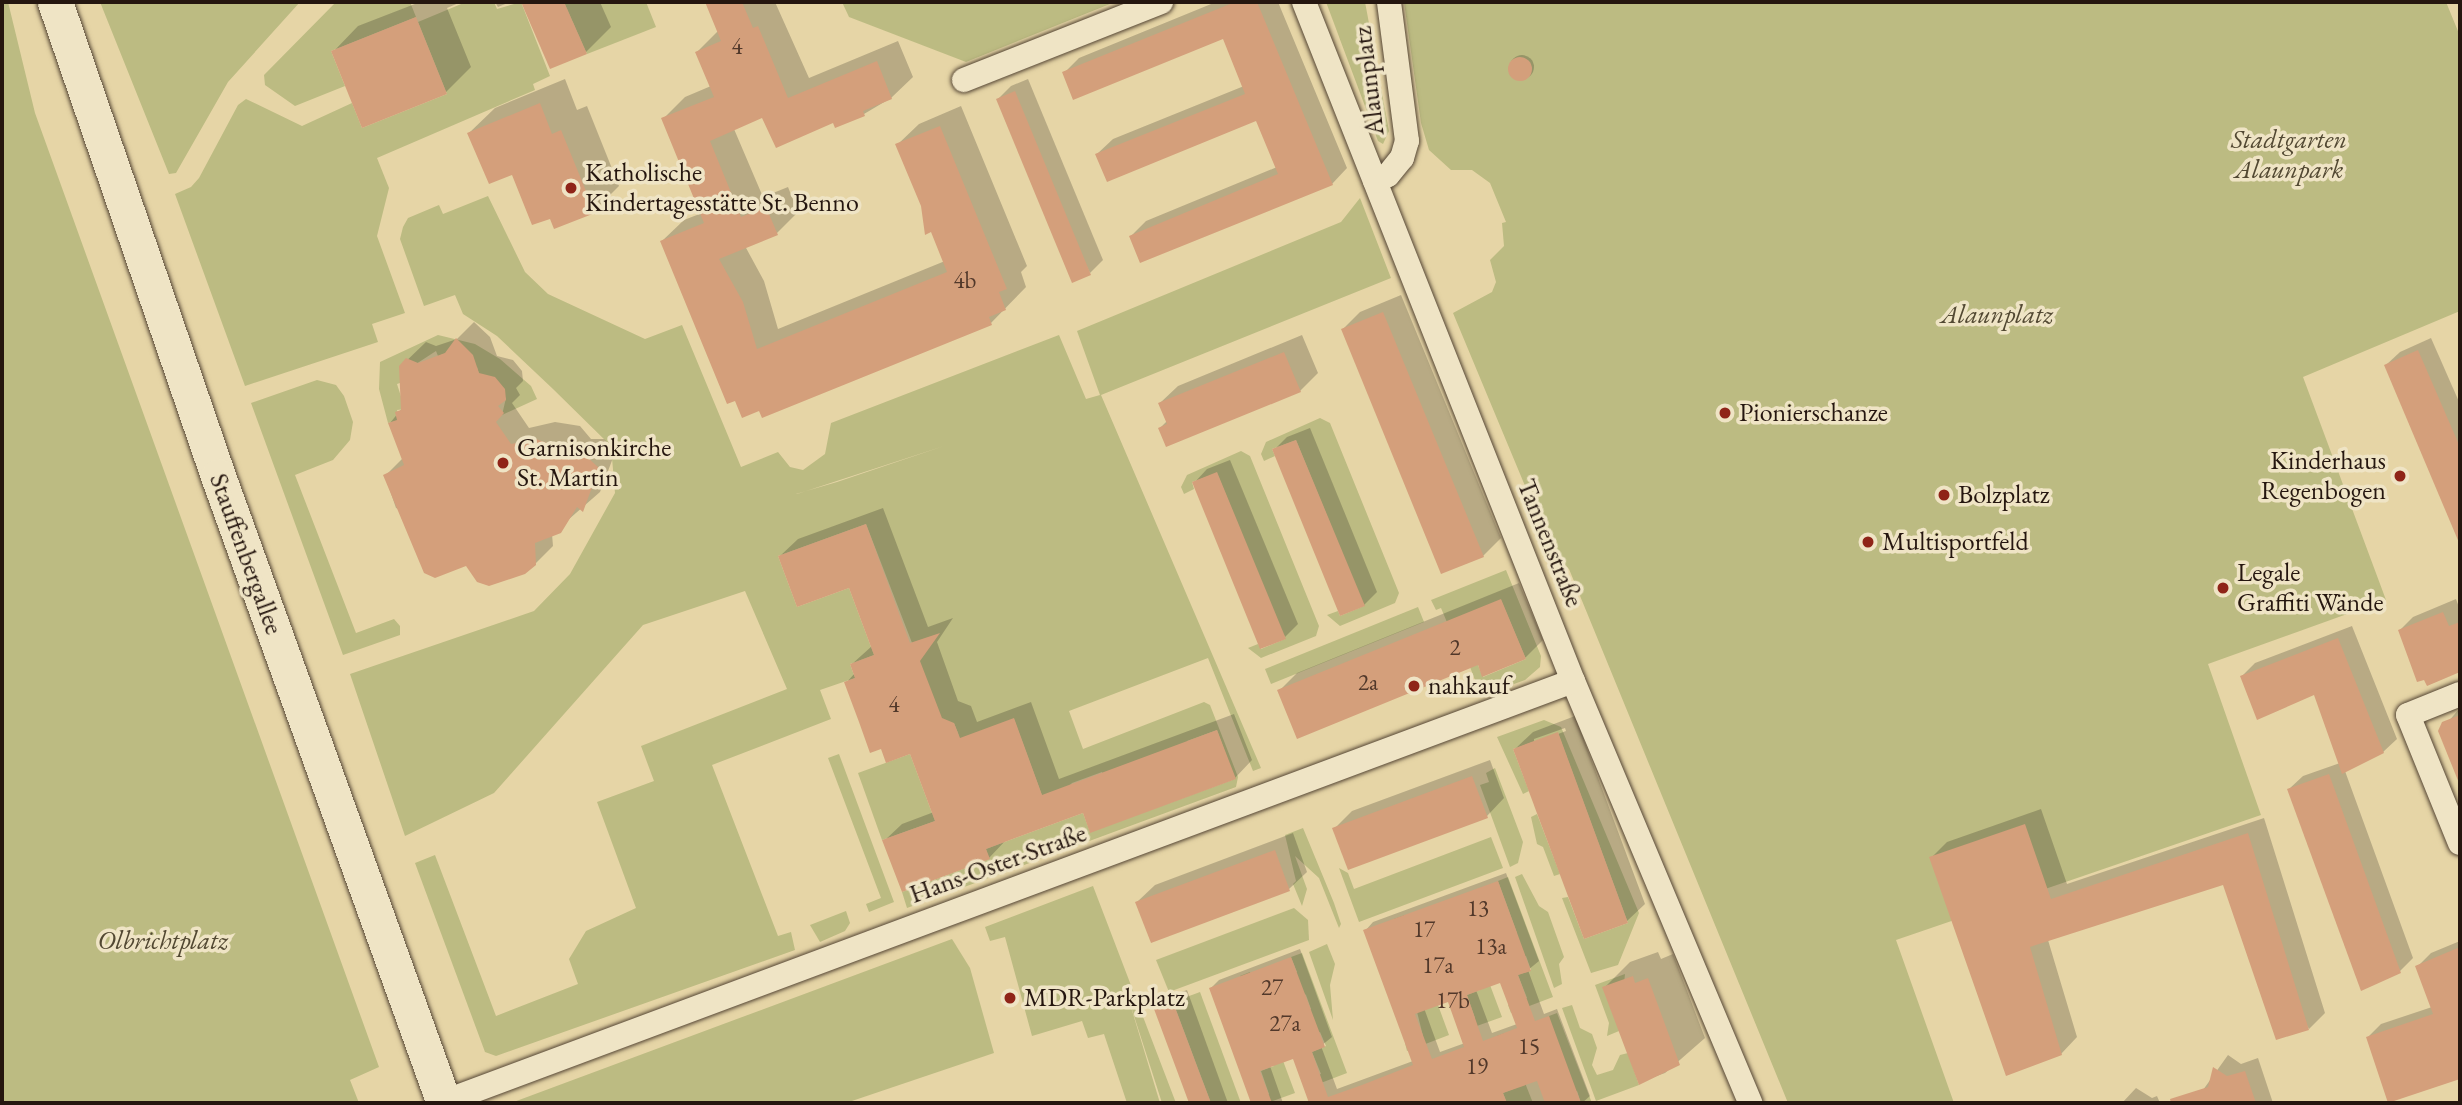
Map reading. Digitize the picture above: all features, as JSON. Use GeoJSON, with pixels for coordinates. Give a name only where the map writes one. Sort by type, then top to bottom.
{"type":"FeatureCollection","features":[{"type":"Feature","properties":{"kind":"main road","name":"Stauffenbergallee"},"geometry":{"type":"LineString","coordinates":[[55,2],[214,465],[443,1103]]}},
{"type":"Feature","properties":{"kind":"street"},"geometry":{"type":"LineString","coordinates":[[964,80],[1161,2]]}},
{"type":"Feature","properties":{"kind":"street","name":"Tannenstraße"},"geometry":{"type":"LineString","coordinates":[[1304,2],[1573,681],[1750,1103]]}},
{"type":"Feature","properties":{"kind":"street","name":"Alaunplatz"},"geometry":{"type":"LineString","coordinates":[[1374,181],[1388,175],[1402,159],[1408,141],[1389,2]]}},
{"type":"Feature","properties":{"kind":"street","name":"Hans-Oster-Straße"},"geometry":{"type":"LineString","coordinates":[[443,1103],[1573,681]]}},
{"type":"Feature","properties":{"kind":"street"},"geometry":{"type":"LineString","coordinates":[[2460,694],[2408,715],[2460,844]]}},
{"type":"Feature","properties":{"kind":"green space","name":"Olbrichtplatz"},"geometry":{"type":"Polygon","coordinates":[[[2,2],[8,2],[35,113],[379,1067],[350,1080],[359,1103],[2,1103],[2,2]]]}},
{"type":"Feature","properties":{"kind":"green space"},"geometry":{"type":"Polygon","coordinates":[[[100,2],[300,2],[228,82],[176,173],[169,174],[100,2]]]}},
{"type":"Feature","properties":{"kind":"green space"},"geometry":{"type":"Polygon","coordinates":[[[336,2],[410,2],[416,17],[331,51],[345,86],[295,106],[265,85],[264,75],[336,2]]]}},
{"type":"Feature","properties":{"kind":"green space"},"geometry":{"type":"Polygon","coordinates":[[[466,2],[494,2],[497,9],[521,2],[550,76],[533,84],[535,90],[377,158],[389,188],[377,236],[405,313],[372,324],[378,342],[245,386],[175,194],[191,187],[199,178],[238,105],[246,99],[302,126],[352,103],[362,128],[447,94],[418,22],[466,2]]]}},
{"type":"Feature","properties":{"kind":"green space"},"geometry":{"type":"Polygon","coordinates":[[[564,2],[646,2],[656,27],[587,54],[564,2]]]}},
{"type":"Feature","properties":{"kind":"green space"},"geometry":{"type":"Polygon","coordinates":[[[842,2],[1110,4],[966,62],[849,17],[842,2]]]}},
{"type":"Feature","properties":{"kind":"green space"},"geometry":{"type":"Polygon","coordinates":[[[1326,2],[1365,2],[1389,131],[1383,144],[1378,141],[1326,2]]]}},
{"type":"Feature","properties":{"kind":"green space","name":"Alaunplatz"},"geometry":{"type":"Polygon","coordinates":[[[1404,2],[2446,2],[2460,36],[2460,311],[2303,377],[2386,600],[2208,664],[2261,815],[1896,940],[1954,1103],[1788,1103],[1569,569],[1553,553],[1453,313],[1492,292],[1496,282],[1490,260],[1504,246],[1502,223],[1506,222],[1490,183],[1472,170],[1451,170],[1429,150],[1421,123],[1404,2]]]}},
{"type":"Feature","properties":{"kind":"green space"},"geometry":{"type":"Polygon","coordinates":[[[488,196],[525,272],[548,294],[645,339],[682,325],[741,467],[778,452],[790,467],[803,470],[825,454],[831,423],[1059,335],[1086,399],[1100,395],[1077,331],[1341,222],[1360,198],[1391,278],[1101,395],[1261,768],[1253,771],[1208,658],[1069,711],[1083,749],[1204,702],[1210,705],[1238,777],[1236,787],[907,908],[902,892],[989,859],[986,849],[1083,813],[1090,832],[1235,779],[1217,730],[1187,741],[1194,760],[1109,791],[1102,772],[1072,783],[1047,809],[1014,719],[982,839],[958,733],[954,723],[943,723],[866,524],[778,556],[797,607],[849,588],[874,655],[850,664],[855,678],[820,690],[831,719],[712,765],[778,936],[791,932],[795,950],[496,1056],[485,1052],[415,863],[435,855],[496,1016],[578,984],[569,959],[586,931],[636,908],[597,802],[654,781],[641,746],[787,689],[745,591],[643,625],[494,793],[405,836],[350,674],[534,611],[570,574],[615,493],[611,446],[553,389],[497,336],[463,314],[455,295],[424,306],[400,239],[408,218],[439,205],[443,214],[488,196]],[[944,446],[806,491],[837,482],[944,446]]]}},
{"type":"Feature","properties":{"kind":"green space"},"geometry":{"type":"Polygon","coordinates":[[[438,335],[475,344],[500,359],[531,386],[537,399],[502,415],[506,398],[480,377],[477,367],[470,369],[454,343],[446,353],[438,356],[436,351],[416,364],[401,364],[403,382],[397,384],[405,409],[397,410],[400,420],[388,423],[379,389],[380,362],[438,335]]]}},
{"type":"Feature","properties":{"kind":"green space"},"geometry":{"type":"Polygon","coordinates":[[[317,380],[336,385],[344,396],[353,422],[350,440],[333,460],[295,475],[356,633],[394,619],[400,626],[400,635],[343,655],[251,403],[317,380]]]}},
{"type":"Feature","properties":{"kind":"green space"},"geometry":{"type":"Polygon","coordinates":[[[1320,418],[1330,423],[1399,593],[1395,603],[1340,626],[1327,615],[1338,611],[1340,616],[1364,606],[1296,440],[1272,449],[1275,456],[1264,461],[1261,454],[1266,442],[1320,418]]]}},
{"type":"Feature","properties":{"kind":"green space"},"geometry":{"type":"Polygon","coordinates":[[[1241,451],[1250,456],[1319,626],[1316,636],[1261,658],[1248,648],[1258,644],[1261,649],[1285,639],[1217,473],[1192,482],[1194,489],[1184,494],[1181,487],[1187,475],[1241,451]]]}},
{"type":"Feature","properties":{"kind":"green space"},"geometry":{"type":"Polygon","coordinates":[[[1506,570],[1541,656],[1540,667],[1525,680],[1481,696],[1467,659],[1474,656],[1483,677],[1526,659],[1501,600],[1457,646],[1441,608],[1436,610],[1431,600],[1506,570]]]}},
{"type":"Feature","properties":{"kind":"green space"},"geometry":{"type":"Polygon","coordinates":[[[1418,607],[1424,622],[1271,684],[1265,669],[1418,607]]]}},
{"type":"Feature","properties":{"kind":"green space"},"geometry":{"type":"Polygon","coordinates":[[[1544,720],[1561,727],[1639,913],[1618,965],[1591,973],[1562,898],[1568,897],[1584,939],[1628,923],[1558,733],[1513,749],[1529,791],[1523,794],[1497,737],[1544,720]]]}},
{"type":"Feature","properties":{"kind":"green space"},"geometry":{"type":"Polygon","coordinates":[[[839,754],[894,902],[869,912],[866,904],[881,898],[828,758],[839,754]]]}},
{"type":"Feature","properties":{"kind":"green space"},"geometry":{"type":"Polygon","coordinates":[[[910,754],[935,821],[882,840],[858,773],[910,754]]]}},
{"type":"Feature","properties":{"kind":"green space"},"geometry":{"type":"Polygon","coordinates":[[[1495,768],[1523,842],[1518,863],[1510,867],[1480,785],[1489,782],[1486,773],[1495,768]]]}},
{"type":"Feature","properties":{"kind":"green space"},"geometry":{"type":"Polygon","coordinates":[[[1537,814],[1560,874],[1554,876],[1543,847],[1537,844],[1531,817],[1537,814]]]}},
{"type":"Feature","properties":{"kind":"green space"},"geometry":{"type":"Polygon","coordinates":[[[1303,828],[1334,903],[1341,924],[1339,928],[1319,878],[1295,856],[1307,889],[1302,906],[1293,884],[1296,881],[1285,835],[1303,828]]]}},
{"type":"Feature","properties":{"kind":"green space"},"geometry":{"type":"Polygon","coordinates":[[[1491,837],[1503,868],[1359,922],[1339,868],[1348,873],[1354,889],[1491,837]]]}},
{"type":"Feature","properties":{"kind":"green space"},"geometry":{"type":"Polygon","coordinates":[[[1522,874],[1539,906],[1548,912],[1564,957],[1559,964],[1562,984],[1554,988],[1515,877],[1522,874]]]}},
{"type":"Feature","properties":{"kind":"green space"},"geometry":{"type":"Polygon","coordinates":[[[1508,877],[1553,997],[1511,1013],[1508,1005],[1527,998],[1518,975],[1531,970],[1526,956],[1513,961],[1517,933],[1498,881],[1508,877]]]}},
{"type":"Feature","properties":{"kind":"green space"},"geometry":{"type":"Polygon","coordinates":[[[1093,886],[1176,1103],[1162,1103],[1127,994],[1160,1103],[1127,1103],[1104,1034],[1088,1038],[1082,1021],[1032,1036],[1005,937],[990,941],[985,927],[1093,886]]]}},
{"type":"Feature","properties":{"kind":"green space"},"geometry":{"type":"Polygon","coordinates":[[[1457,897],[1502,1017],[1460,1032],[1457,1025],[1475,1018],[1467,995],[1480,990],[1457,897]]]}},
{"type":"Feature","properties":{"kind":"green space"},"geometry":{"type":"Polygon","coordinates":[[[1294,908],[1308,920],[1309,940],[1169,992],[1156,960],[1294,908]]]}},
{"type":"Feature","properties":{"kind":"green space"},"geometry":{"type":"Polygon","coordinates":[[[846,911],[850,923],[845,931],[820,942],[810,925],[846,911]]]}},
{"type":"Feature","properties":{"kind":"green space"},"geometry":{"type":"Polygon","coordinates":[[[1405,915],[1449,1035],[1407,1051],[1405,1043],[1423,1036],[1394,919],[1405,915]]]}},
{"type":"Feature","properties":{"kind":"green space"},"geometry":{"type":"Polygon","coordinates":[[[952,939],[970,968],[994,1053],[846,1103],[511,1103],[952,939]]]}},
{"type":"Feature","properties":{"kind":"green space"},"geometry":{"type":"Polygon","coordinates":[[[1327,944],[1335,964],[1330,985],[1333,1020],[1309,952],[1327,944]]]}},
{"type":"Feature","properties":{"kind":"green space"},"geometry":{"type":"Polygon","coordinates":[[[1302,953],[1347,1073],[1305,1089],[1302,1081],[1321,1074],[1312,1052],[1326,1046],[1320,1032],[1307,1037],[1298,1014],[1311,1009],[1306,995],[1284,976],[1297,972],[1291,957],[1302,953]]]}},
{"type":"Feature","properties":{"kind":"green space"},"geometry":{"type":"Polygon","coordinates":[[[1250,972],[1295,1093],[1267,1103],[1250,1101],[1269,1094],[1261,1071],[1274,1066],[1240,976],[1250,972]]]}},
{"type":"Feature","properties":{"kind":"green space"},"geometry":{"type":"Polygon","coordinates":[[[1625,974],[1619,1031],[1607,1036],[1609,1023],[1595,985],[1625,974]]]}},
{"type":"Feature","properties":{"kind":"green space"},"geometry":{"type":"Polygon","coordinates":[[[1200,992],[1241,1103],[1211,1103],[1173,1002],[1200,992]]]}},
{"type":"Feature","properties":{"kind":"green space"},"geometry":{"type":"Polygon","coordinates":[[[1572,1005],[1580,1028],[1592,1034],[1597,1048],[1592,1065],[1597,1075],[1613,1070],[1620,1055],[1628,1053],[1639,1085],[1596,1101],[1562,1008],[1572,1005]]]}},
{"type":"Feature","properties":{"kind":"green space"},"geometry":{"type":"Polygon","coordinates":[[[1557,1013],[1592,1103],[1581,1103],[1577,1091],[1564,1096],[1549,1016],[1557,1013]]]}},
{"type":"Feature","properties":{"kind":"green space"},"geometry":{"type":"Polygon","coordinates":[[[1505,1033],[1533,1103],[1507,1103],[1503,1093],[1516,1088],[1497,1036],[1505,1033]]]}},
{"type":"Feature","properties":{"kind":"building"},"geometry":{"type":"Polygon","coordinates":[[[521,2],[564,2],[587,54],[550,69],[521,2]]]}},
{"type":"Feature","properties":{"kind":"building"},"geometry":{"type":"Polygon","coordinates":[[[705,2],[742,2],[753,28],[758,26],[788,98],[877,61],[892,99],[863,111],[865,116],[835,128],[833,123],[776,148],[762,118],[710,141],[741,217],[766,207],[778,235],[719,259],[743,302],[757,349],[947,272],[931,232],[925,235],[921,206],[895,144],[940,126],[1007,289],[999,292],[1006,310],[989,317],[992,325],[762,418],[759,411],[742,418],[735,401],[727,404],[660,241],[704,223],[661,118],[714,97],[695,52],[721,41],[705,2]]]}},
{"type":"Feature","properties":{"kind":"building"},"geometry":{"type":"Polygon","coordinates":[[[1235,2],[1257,2],[1333,185],[1140,263],[1129,236],[1278,174],[1256,121],[1107,182],[1095,154],[1245,94],[1223,39],[1073,100],[1062,72],[1235,2]]]}},
{"type":"Feature","properties":{"kind":"building"},"geometry":{"type":"Polygon","coordinates":[[[416,17],[447,94],[362,128],[331,51],[416,17]]]}},
{"type":"Feature","properties":{"kind":"building"},"geometry":{"type":"Polygon","coordinates":[[[1520,57],[1529,60],[1532,69],[1529,78],[1520,81],[1511,78],[1508,69],[1511,60],[1520,57]]]}},
{"type":"Feature","properties":{"kind":"building"},"geometry":{"type":"Polygon","coordinates":[[[1015,91],[1091,275],[1072,283],[996,99],[1015,91]]]}},
{"type":"Feature","properties":{"kind":"building"},"geometry":{"type":"Polygon","coordinates":[[[540,103],[552,134],[561,130],[595,213],[554,229],[550,219],[532,225],[512,175],[489,184],[467,133],[540,103]]]}},
{"type":"Feature","properties":{"kind":"building"},"geometry":{"type":"Polygon","coordinates":[[[1383,312],[1484,557],[1441,574],[1341,329],[1383,312]]]}},
{"type":"Feature","properties":{"kind":"building","name":"Garnisonkirche St. Martin"},"geometry":{"type":"Polygon","coordinates":[[[456,338],[473,355],[479,373],[495,377],[505,389],[506,400],[498,406],[504,413],[496,422],[511,444],[536,439],[552,445],[562,443],[573,456],[586,456],[599,468],[583,512],[577,507],[561,533],[535,543],[536,565],[525,574],[489,586],[477,582],[466,566],[435,578],[424,573],[383,475],[404,465],[388,423],[397,420],[395,412],[401,410],[399,366],[406,358],[418,363],[445,353],[456,338]]]}},
{"type":"Feature","properties":{"kind":"building"},"geometry":{"type":"Polygon","coordinates":[[[2418,350],[2460,447],[2460,545],[2384,365],[2418,350]]]}},
{"type":"Feature","properties":{"kind":"building"},"geometry":{"type":"Polygon","coordinates":[[[1284,352],[1301,392],[1166,447],[1158,428],[1167,424],[1158,403],[1284,352]]]}},
{"type":"Feature","properties":{"kind":"building"},"geometry":{"type":"Polygon","coordinates":[[[1296,440],[1365,606],[1340,616],[1272,449],[1296,440]]]}},
{"type":"Feature","properties":{"kind":"building"},"geometry":{"type":"Polygon","coordinates":[[[1217,472],[1286,639],[1260,649],[1192,482],[1217,472]]]}},
{"type":"Feature","properties":{"kind":"building"},"geometry":{"type":"Polygon","coordinates":[[[866,524],[910,643],[940,633],[920,661],[942,718],[954,723],[960,738],[1014,718],[1042,795],[1217,730],[1236,779],[1090,833],[1083,813],[986,849],[990,859],[902,892],[882,840],[935,821],[910,754],[886,763],[881,749],[870,753],[844,682],[855,678],[850,664],[874,655],[849,588],[797,607],[778,556],[866,524]]]}},
{"type":"Feature","properties":{"kind":"building"},"geometry":{"type":"Polygon","coordinates":[[[1501,599],[1526,659],[1482,677],[1478,665],[1297,739],[1277,690],[1501,599]]]}},
{"type":"Feature","properties":{"kind":"building"},"geometry":{"type":"Polygon","coordinates":[[[2443,612],[2449,626],[2460,622],[2460,672],[2427,686],[2424,680],[2417,682],[2398,630],[2443,612]]]}},
{"type":"Feature","properties":{"kind":"building"},"geometry":{"type":"Polygon","coordinates":[[[2338,638],[2384,753],[2342,774],[2314,695],[2257,720],[2240,676],[2338,638]]]}},
{"type":"Feature","properties":{"kind":"building"},"geometry":{"type":"Polygon","coordinates":[[[2460,715],[2459,783],[2438,731],[2442,722],[2460,715]]]}},
{"type":"Feature","properties":{"kind":"building"},"geometry":{"type":"Polygon","coordinates":[[[1558,732],[1628,923],[1584,939],[1513,749],[1558,732]]]}},
{"type":"Feature","properties":{"kind":"building"},"geometry":{"type":"Polygon","coordinates":[[[2329,774],[2401,973],[2361,991],[2287,789],[2329,774]]]}},
{"type":"Feature","properties":{"kind":"building"},"geometry":{"type":"Polygon","coordinates":[[[1472,776],[1488,818],[1348,870],[1332,828],[1472,776]]]}},
{"type":"Feature","properties":{"kind":"building"},"geometry":{"type":"Polygon","coordinates":[[[2025,824],[2051,899],[2248,833],[2309,1030],[2276,1040],[2223,885],[2030,947],[2062,1055],[2006,1076],[1929,857],[2025,824]]]}},
{"type":"Feature","properties":{"kind":"building"},"geometry":{"type":"Polygon","coordinates":[[[1275,850],[1290,891],[1151,943],[1135,902],[1275,850]]]}},
{"type":"Feature","properties":{"kind":"building"},"geometry":{"type":"Polygon","coordinates":[[[1498,881],[1531,971],[1518,975],[1535,1021],[1549,1016],[1581,1103],[1545,1103],[1537,1081],[1503,1093],[1507,1103],[1309,1103],[1293,1059],[1260,1071],[1272,1103],[1251,1103],[1209,988],[1291,957],[1325,1047],[1312,1052],[1328,1097],[1413,1065],[1363,930],[1498,881]],[[1500,983],[1467,995],[1483,1041],[1517,1028],[1500,983]],[[1448,1002],[1415,1014],[1432,1059],[1464,1047],[1448,1002]]]}},
{"type":"Feature","properties":{"kind":"building"},"geometry":{"type":"Polygon","coordinates":[[[2460,947],[2460,1079],[2388,1103],[2366,1037],[2433,1014],[2415,966],[2460,947]]]}},
{"type":"Feature","properties":{"kind":"building"},"geometry":{"type":"Polygon","coordinates":[[[1633,976],[1635,983],[1648,978],[1680,1065],[1639,1085],[1602,987],[1633,976]]]}},
{"type":"Feature","properties":{"kind":"building"},"geometry":{"type":"Polygon","coordinates":[[[1173,1002],[1211,1103],[1189,1103],[1154,1009],[1173,1002]]]}},
{"type":"Feature","properties":{"kind":"building"},"geometry":{"type":"Polygon","coordinates":[[[2213,1067],[2227,1076],[2245,1071],[2256,1103],[2171,1103],[2170,1099],[2208,1087],[2213,1067]]]}},
{"type":"Feature","properties":{"kind":"place","name":"Katholische Kindertagesstätte St. Benno"},"geometry":{"type":"Point","coordinates":[571,188]}},
{"type":"Feature","properties":{"kind":"place","name":"Pionierschanze"},"geometry":{"type":"Point","coordinates":[1725,413]}},
{"type":"Feature","properties":{"kind":"place","name":"Garnisonkirche St. Martin"},"geometry":{"type":"Point","coordinates":[503,463]}},
{"type":"Feature","properties":{"kind":"place","name":"Kinderhaus Regenbogen"},"geometry":{"type":"Point","coordinates":[2400,476]}},
{"type":"Feature","properties":{"kind":"place","name":"Bolzplatz"},"geometry":{"type":"Point","coordinates":[1944,495]}},
{"type":"Feature","properties":{"kind":"place","name":"Multisportfeld"},"geometry":{"type":"Point","coordinates":[1868,542]}},
{"type":"Feature","properties":{"kind":"place","name":"Legale Graffiti Wände"},"geometry":{"type":"Point","coordinates":[2223,588]}},
{"type":"Feature","properties":{"kind":"place","name":"nahkauf"},"geometry":{"type":"Point","coordinates":[1414,686]}},
{"type":"Feature","properties":{"kind":"place","name":"MDR-Parkplatz"},"geometry":{"type":"Point","coordinates":[1010,998]}},
{"type":"Feature","properties":{"kind":"park label","name":"Stadtgarten Alaunpark"},"geometry":{"type":"Point","coordinates":[2289,155]}}]}
